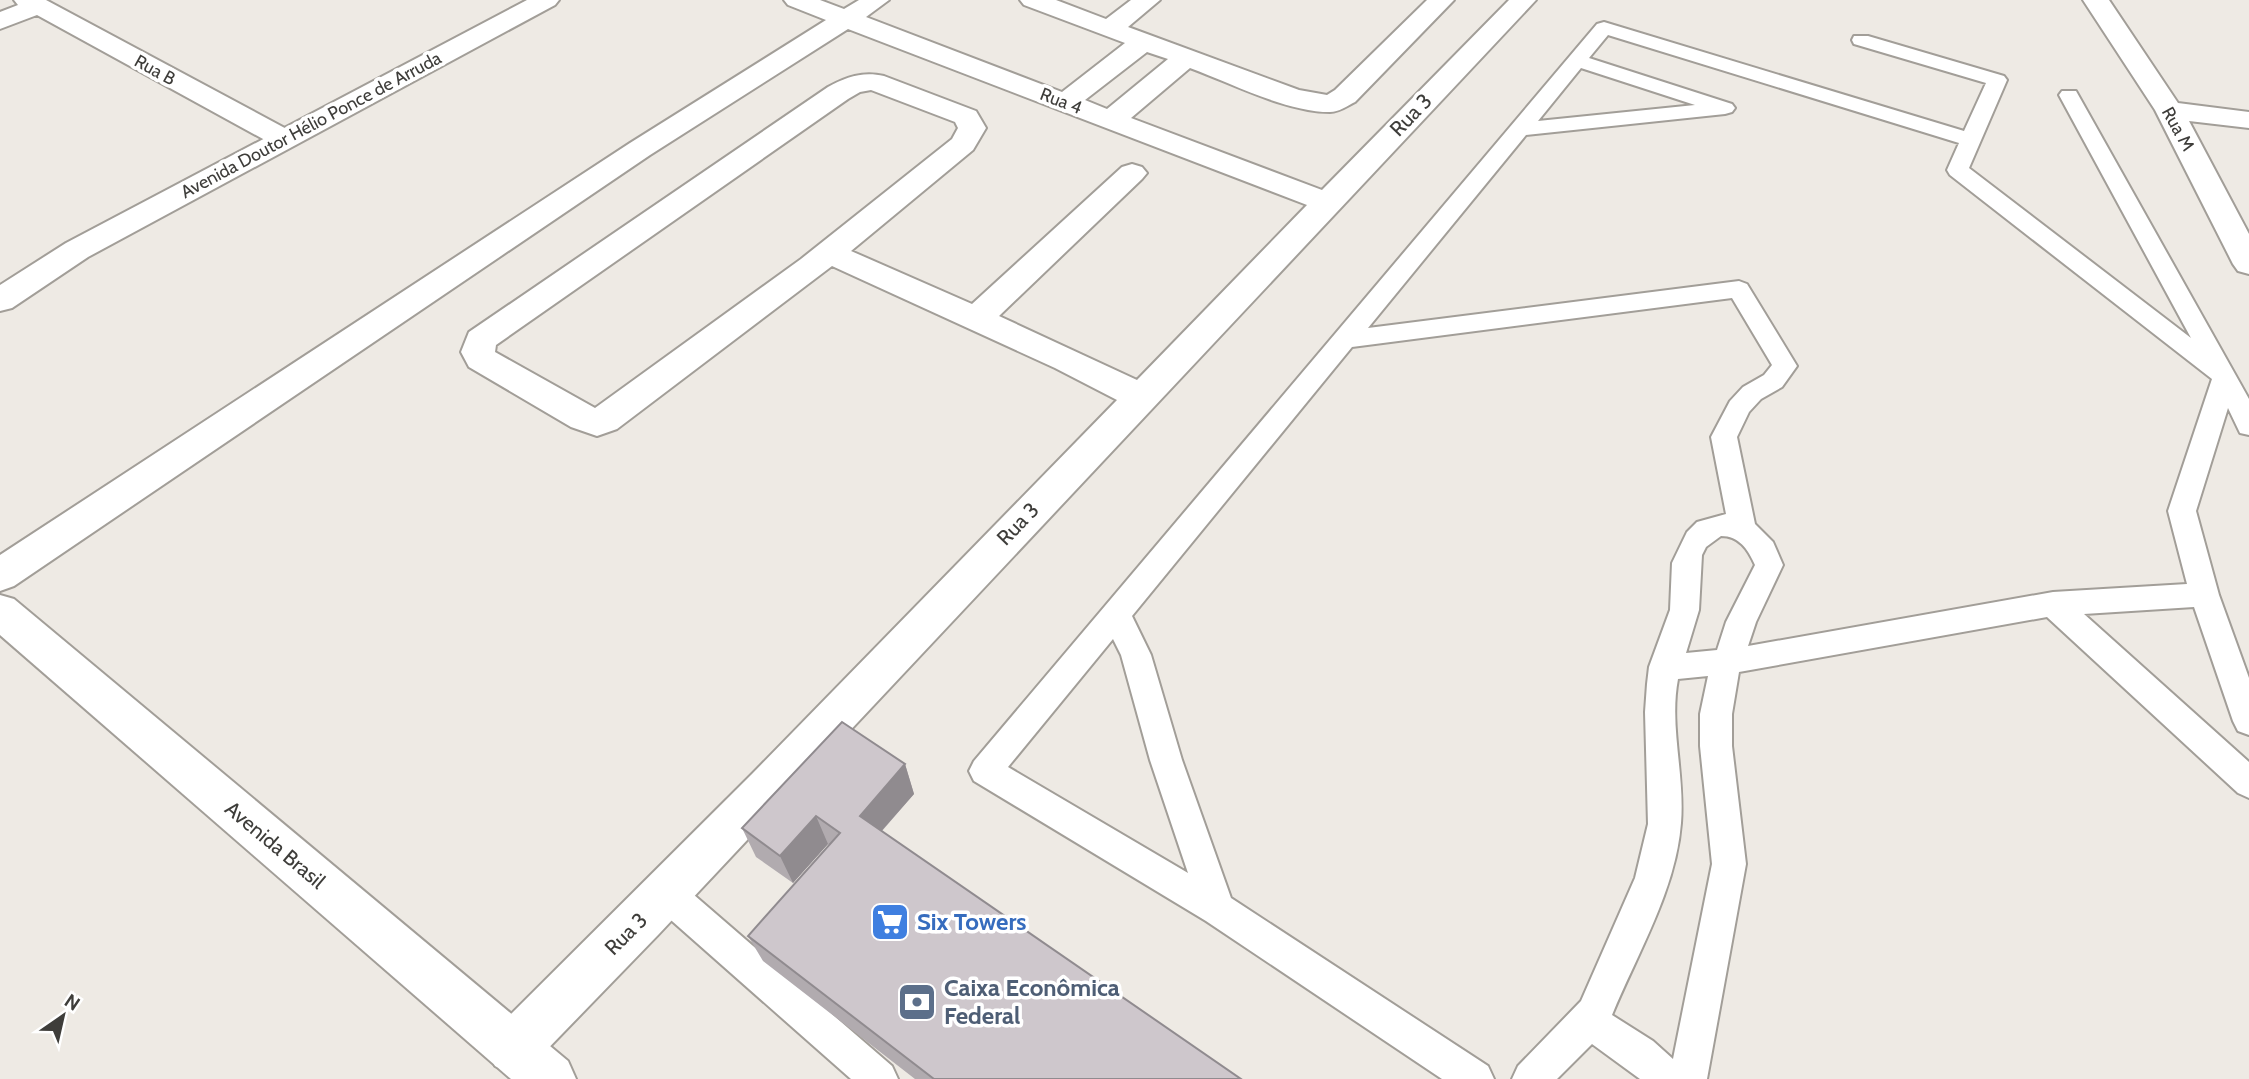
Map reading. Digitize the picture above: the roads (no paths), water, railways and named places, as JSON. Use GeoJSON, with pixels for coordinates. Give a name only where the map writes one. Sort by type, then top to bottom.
{"type":"FeatureCollection","features":[{"type":"Feature","properties":{"kind":"street","name":"Avenida Doutor Hélio Ponce de Arruda"},"geometry":{"type":"LineString","coordinates":[[0,300],[77,250],[546,0]]}},
{"type":"Feature","properties":{"kind":"street","name":"Rua 4"},"geometry":{"type":"LineString","coordinates":[[797,0],[1326,202]]}},
{"type":"Feature","properties":{"kind":"street"},"geometry":{"type":"LineString","coordinates":[[0,575],[629,156],[876,0]]}},
{"type":"Feature","properties":{"kind":"street"},"geometry":{"type":"LineString","coordinates":[[1033,0],[1293,97],[1331,104],[1345,96],[1441,0]]}},
{"type":"Feature","properties":{"kind":"street"},"geometry":{"type":"LineString","coordinates":[[1109,29],[1147,0]]}},
{"type":"Feature","properties":{"kind":"street","name":"Rua 3"},"geometry":{"type":"LineString","coordinates":[[513,1048],[667,894],[1326,202],[1523,0]]}},
{"type":"Feature","properties":{"kind":"street","name":"Rua M"},"geometry":{"type":"LineString","coordinates":[[2095,0],[2169,110],[2249,264]]}},
{"type":"Feature","properties":{"kind":"street","name":"Rua B"},"geometry":{"type":"LineString","coordinates":[[32,3],[284,139]]}},
{"type":"Feature","properties":{"kind":"street"},"geometry":{"type":"LineString","coordinates":[[0,21],[32,3]]}},
{"type":"Feature","properties":{"kind":"street"},"geometry":{"type":"LineString","coordinates":[[1066,102],[1143,42]]}},
{"type":"Feature","properties":{"kind":"street"},"geometry":{"type":"LineString","coordinates":[[1111,120],[1186,58]]}},
{"type":"Feature","properties":{"kind":"street"},"geometry":{"type":"LineString","coordinates":[[874,82],[966,117],[972,128],[963,144],[829,253],[597,423],[481,359],[478,352],[481,340],[853,84],[874,82]]}},
{"type":"Feature","properties":{"kind":"street"},"geometry":{"type":"LineString","coordinates":[[2169,110],[2249,120]]}},
{"type":"Feature","properties":{"kind":"street"},"geometry":{"type":"LineString","coordinates":[[975,320],[1132,173]]}},
{"type":"Feature","properties":{"kind":"street","name":"Avenida Doutor Hélio Ponce de Arruda"},"geometry":{"type":"LineString","coordinates":[[0,279],[77,250]]}},
{"type":"Feature","properties":{"kind":"street"},"geometry":{"type":"LineString","coordinates":[[829,253],[1140,397]]}},
{"type":"Feature","properties":{"kind":"street","name":"Avenida Brasil"},"geometry":{"type":"LineString","coordinates":[[0,611],[550,1079]]}},
{"type":"Feature","properties":{"kind":"lane"},"geometry":{"type":"LineString","coordinates":[[1475,1079],[1218,909],[985,771],[1604,28],[1972,140]]}},
{"type":"Feature","properties":{"kind":"lane"},"geometry":{"type":"LineString","coordinates":[[1861,40],[1997,80],[1958,170],[2225,376]]}},
{"type":"Feature","properties":{"kind":"lane"},"geometry":{"type":"LineString","coordinates":[[1521,129],[1725,108],[1577,61]]}},
{"type":"Feature","properties":{"kind":"lane"},"geometry":{"type":"LineString","coordinates":[[2069,95],[2225,376],[2249,426]]}},
{"type":"Feature","properties":{"kind":"lane"},"geometry":{"type":"LineString","coordinates":[[1342,340],[1739,289],[1785,366],[1773,381],[1752,393],[1739,407],[1724,437],[1742,528]]}},
{"type":"Feature","properties":{"kind":"lane"},"geometry":{"type":"LineString","coordinates":[[2225,376],[2182,511],[2204,595],[2249,721]]}},
{"type":"Feature","properties":{"kind":"lane"},"geometry":{"type":"LineString","coordinates":[[1531,1079],[1553,1054],[1589,1022],[1647,891],[1662,842],[1665,791],[1660,695],[1664,667],[1684,616],[1684,573],[1688,555],[1698,538],[1708,529],[1723,523],[1742,528],[1765,549],[1769,565],[1741,622],[1727,662],[1716,714],[1716,746],[1728,864],[1688,1079]]}},
{"type":"Feature","properties":{"kind":"lane"},"geometry":{"type":"LineString","coordinates":[[1664,667],[1727,662],[2053,604],[2204,595]]}},
{"type":"Feature","properties":{"kind":"lane"},"geometry":{"type":"LineString","coordinates":[[2053,604],[2249,783]]}},
{"type":"Feature","properties":{"kind":"lane"},"geometry":{"type":"LineString","coordinates":[[1116,614],[1136,654],[1166,760],[1218,909]]}},
{"type":"Feature","properties":{"kind":"lane"},"geometry":{"type":"LineString","coordinates":[[667,894],[879,1079]]}},
{"type":"Feature","properties":{"kind":"lane"},"geometry":{"type":"LineString","coordinates":[[1589,1022],[1627,1043],[1656,1067],[1665,1079]]}},
{"type":"Feature","properties":{"kind":"place","name":"Six Towers"},"geometry":{"type":"Point","coordinates":[890,922]}},
{"type":"Feature","properties":{"kind":"place","name":"Caixa Econômica Federal"},"geometry":{"type":"Point","coordinates":[917,1002]}}]}
